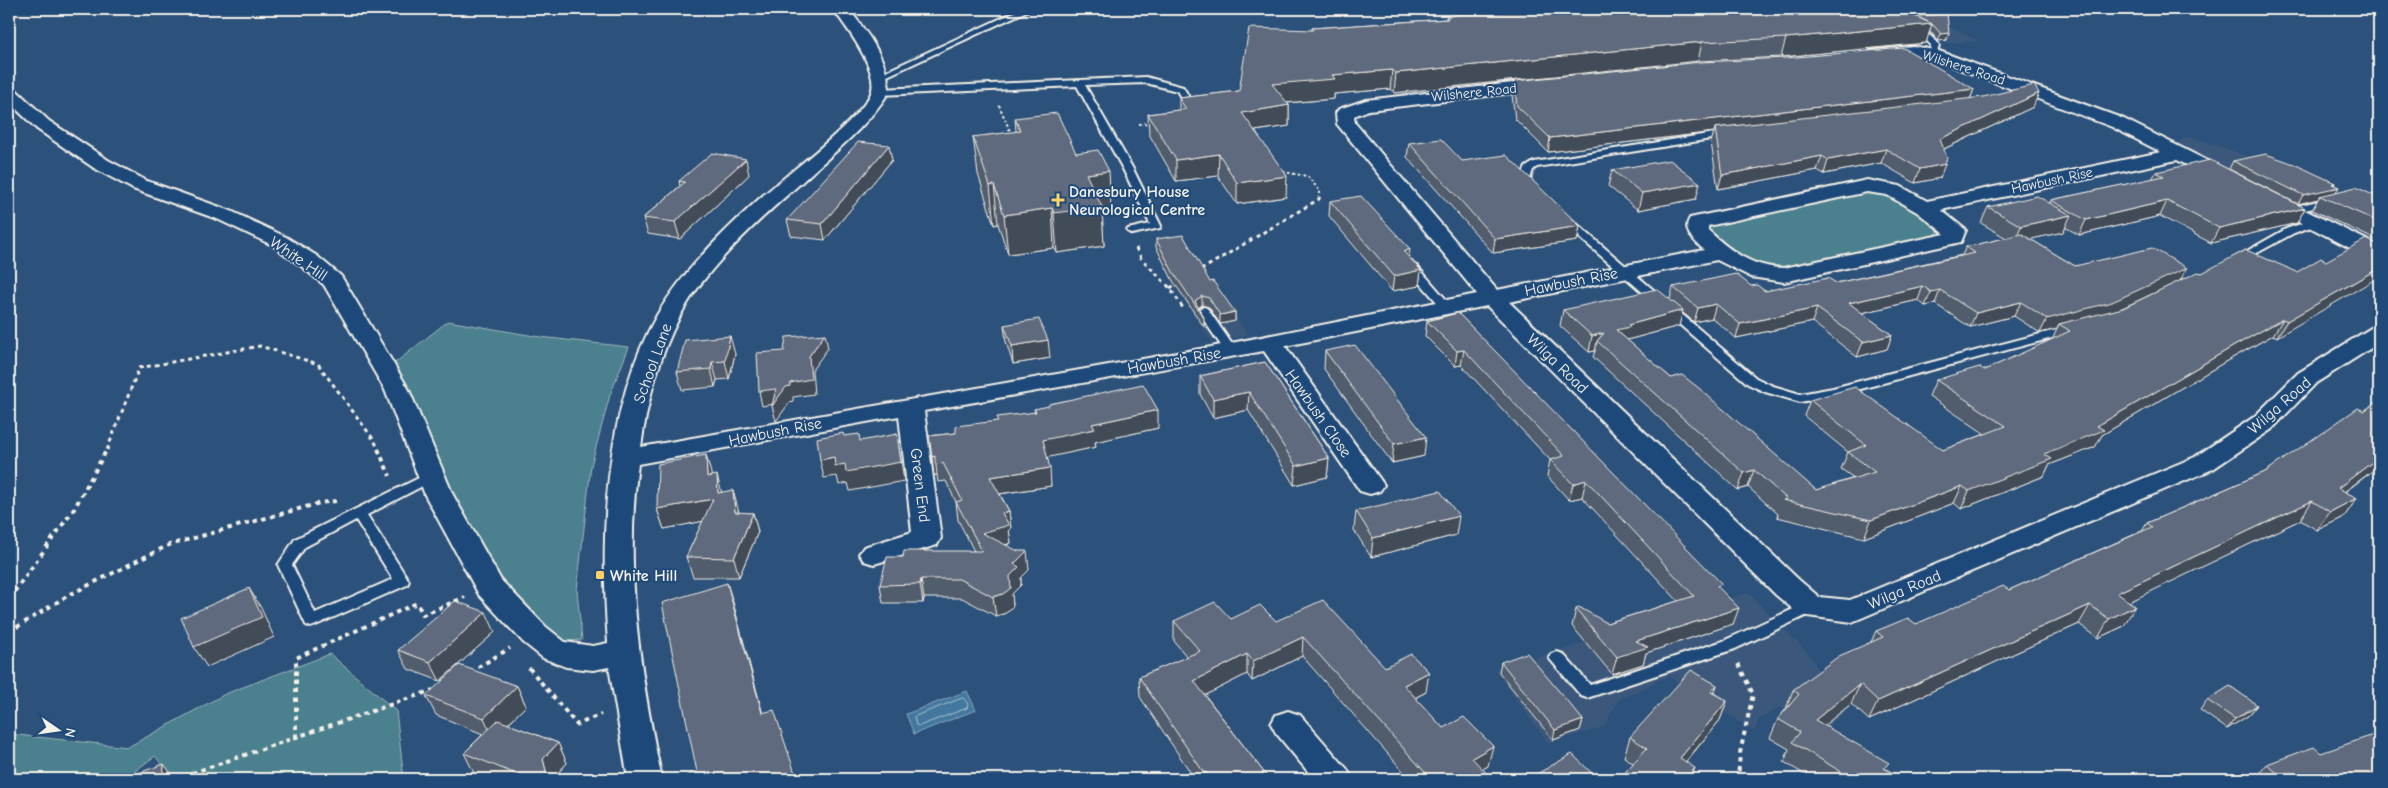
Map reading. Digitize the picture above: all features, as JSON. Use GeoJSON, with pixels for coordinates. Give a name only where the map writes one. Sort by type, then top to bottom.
{"type":"FeatureCollection","features":[{"type":"Feature","properties":{"kind":"street"},"geometry":{"type":"LineString","coordinates":[[841,9],[861,38],[879,84]]}},
{"type":"Feature","properties":{"kind":"street","name":"Wilshere Road"},"geometry":{"type":"LineString","coordinates":[[1856,57],[1912,51],[1933,54],[2118,122],[2180,154]]}},
{"type":"Feature","properties":{"kind":"street","name":"Wilshere Road"},"geometry":{"type":"LineString","coordinates":[[1491,297],[1346,124],[1345,113],[1376,104],[1568,82]]}},
{"type":"Feature","properties":{"kind":"street","name":"School Lane"},"geometry":{"type":"LineString","coordinates":[[644,779],[628,700],[623,652],[620,612],[619,534],[626,458],[633,418],[650,360],[669,316],[700,272],[750,219],[853,126],[879,84]]}},
{"type":"Feature","properties":{"kind":"street","name":"White Hill"},"geometry":{"type":"LineString","coordinates":[[9,93],[43,124],[102,164],[140,184],[224,215],[279,241],[310,261],[334,281],[397,390],[439,496],[490,586],[521,649],[554,650],[578,657],[593,658],[623,652]]}},
{"type":"Feature","properties":{"kind":"street"},"geometry":{"type":"LineString","coordinates":[[2180,154],[2379,254]]}},
{"type":"Feature","properties":{"kind":"street","name":"Hawbush Rise"},"geometry":{"type":"LineString","coordinates":[[1924,208],[2180,154]]}},
{"type":"Feature","properties":{"kind":"street"},"geometry":{"type":"LineString","coordinates":[[1867,186],[1893,190],[1924,208],[1952,225],[1956,234],[1954,238],[1784,275],[1763,274],[1751,271],[1720,253],[1698,232],[1697,222],[1867,186]]}},
{"type":"Feature","properties":{"kind":"street","name":"Hawbush Rise"},"geometry":{"type":"LineString","coordinates":[[626,458],[1230,350],[1720,253]]}},
{"type":"Feature","properties":{"kind":"street","name":"Wilga Road"},"geometry":{"type":"LineString","coordinates":[[1491,297],[1787,587],[1811,607],[1852,611],[2204,463],[2263,423],[2307,378],[2379,334]]}},
{"type":"Feature","properties":{"kind":"street","name":"Hawbush Close"},"geometry":{"type":"LineString","coordinates":[[1269,341],[1370,485]]}},
{"type":"Feature","properties":{"kind":"street","name":"Green End"},"geometry":{"type":"LineString","coordinates":[[874,554],[927,538],[911,406]]}},
{"type":"Feature","properties":{"kind":"street"},"geometry":{"type":"LineString","coordinates":[[1288,724],[1335,779]]}},
{"type":"Feature","properties":{"kind":"lane"},"geometry":{"type":"LineString","coordinates":[[879,84],[1027,9]]}},
{"type":"Feature","properties":{"kind":"lane"},"geometry":{"type":"LineString","coordinates":[[1903,26],[1933,42],[1935,45],[1933,54]]}},
{"type":"Feature","properties":{"kind":"lane"},"geometry":{"type":"LineString","coordinates":[[879,84],[982,87],[1129,79],[1157,81],[1180,89],[1197,112]]}},
{"type":"Feature","properties":{"kind":"lane"},"geometry":{"type":"LineString","coordinates":[[1079,82],[1128,168],[1156,226],[1132,231]]}},
{"type":"Feature","properties":{"kind":"lane"},"geometry":{"type":"LineString","coordinates":[[2010,97],[2028,89]]}},
{"type":"Feature","properties":{"kind":"lane"},"geometry":{"type":"LineString","coordinates":[[1542,200],[1528,186],[1525,179],[1529,169],[1534,165],[1743,132]]}},
{"type":"Feature","properties":{"kind":"lane"},"geometry":{"type":"LineString","coordinates":[[2292,210],[2344,198]]}},
{"type":"Feature","properties":{"kind":"lane"},"geometry":{"type":"LineString","coordinates":[[1557,212],[1752,381],[1770,389],[1800,398],[1834,392],[2081,327]]}},
{"type":"Feature","properties":{"kind":"lane"},"geometry":{"type":"LineString","coordinates":[[2226,265],[2290,231],[2315,222]]}},
{"type":"Feature","properties":{"kind":"lane"},"geometry":{"type":"LineString","coordinates":[[1413,268],[1446,306]]}},
{"type":"Feature","properties":{"kind":"lane"},"geometry":{"type":"LineString","coordinates":[[1203,310],[1230,350]]}},
{"type":"Feature","properties":{"kind":"lane"},"geometry":{"type":"LineString","coordinates":[[359,513],[402,581],[311,621],[285,565],[300,543],[431,476]]}},
{"type":"Feature","properties":{"kind":"lane"},"geometry":{"type":"LineString","coordinates":[[1556,658],[1587,692],[1729,645],[1811,607]]}},
{"type":"Feature","properties":{"kind":"path"},"geometry":{"type":"LineString","coordinates":[[982,87],[986,95],[996,97],[1015,142]]}},
{"type":"Feature","properties":{"kind":"path"},"geometry":{"type":"LineString","coordinates":[[1139,124],[1167,122],[1197,112]]}},
{"type":"Feature","properties":{"kind":"path"},"geometry":{"type":"LineString","coordinates":[[1195,274],[1319,199],[1320,190],[1308,176],[1284,172],[1277,165]]}},
{"type":"Feature","properties":{"kind":"path"},"geometry":{"type":"LineString","coordinates":[[1132,231],[1132,242],[1141,258],[1170,288],[1186,313]]}},
{"type":"Feature","properties":{"kind":"path"},"geometry":{"type":"LineString","coordinates":[[1170,288],[1187,279]]}},
{"type":"Feature","properties":{"kind":"path"},"geometry":{"type":"LineString","coordinates":[[9,599],[74,509],[114,439],[139,368],[260,346],[318,364],[374,440],[397,493]]}},
{"type":"Feature","properties":{"kind":"path"},"geometry":{"type":"LineString","coordinates":[[9,632],[67,596],[169,545],[320,503],[339,500]]}},
{"type":"Feature","properties":{"kind":"path"},"geometry":{"type":"LineString","coordinates":[[296,738],[296,658],[417,603],[423,615],[490,586]]}},
{"type":"Feature","properties":{"kind":"path"},"geometry":{"type":"LineString","coordinates":[[1729,645],[1753,694],[1740,753],[1738,779]]}},
{"type":"Feature","properties":{"kind":"path"},"geometry":{"type":"LineString","coordinates":[[461,677],[521,649],[577,725],[601,714]]}},
{"type":"Feature","properties":{"kind":"path"},"geometry":{"type":"LineString","coordinates":[[175,779],[436,689]]}},
{"type":"Feature","properties":{"kind":"shaded area"},"geometry":{"type":"Polygon","coordinates":[[[1938,21],[1979,41],[1946,43],[1905,23],[1938,21]]]}},
{"type":"Feature","properties":{"kind":"shaded area"},"geometry":{"type":"Polygon","coordinates":[[[2190,136],[2347,191],[2379,210],[2379,248],[2171,145],[2190,136]]]}},
{"type":"Feature","properties":{"kind":"shaded area"},"geometry":{"type":"Polygon","coordinates":[[[1217,289],[1248,335],[1211,341],[1181,295],[1217,289]]]}},
{"type":"Feature","properties":{"kind":"shaded area"},"geometry":{"type":"Polygon","coordinates":[[[1748,593],[1810,655],[1826,685],[1852,706],[1819,733],[1780,707],[1758,720],[1755,732],[1668,676],[1618,700],[1604,727],[1548,743],[1495,670],[1748,593]]]}},
{"type":"Feature","properties":{"kind":"green space"},"geometry":{"type":"Polygon","coordinates":[[[1876,191],[1882,192],[1938,223],[1941,230],[1933,236],[1779,267],[1758,264],[1738,256],[1721,244],[1708,227],[1712,224],[1876,191]]]}},
{"type":"Feature","properties":{"kind":"green space"},"geometry":{"type":"Polygon","coordinates":[[[448,321],[540,337],[629,347],[610,395],[591,466],[577,590],[582,640],[566,641],[554,636],[499,580],[460,507],[395,363],[448,321]]]}},
{"type":"Feature","properties":{"kind":"green space"},"geometry":{"type":"Polygon","coordinates":[[[330,654],[396,711],[404,779],[174,779],[155,756],[124,779],[9,779],[9,734],[128,747],[225,694],[330,654]]]}},
{"type":"Feature","properties":{"kind":"water"},"geometry":{"type":"Polygon","coordinates":[[[967,691],[976,710],[914,734],[906,714],[967,691]]]}},
{"type":"Feature","properties":{"kind":"building"},"geometry":{"type":"Polygon","coordinates":[[[1539,9],[1900,9],[1932,24],[1786,38],[1702,42],[1396,73],[1392,70],[1332,75],[1335,79],[1272,84],[1289,105],[1242,113],[1287,176],[1237,183],[1219,154],[1176,160],[1148,114],[1186,109],[1179,98],[1239,91],[1249,28],[1313,30],[1312,28],[1448,19],[1446,17],[1455,15],[1539,9]]]}},
{"type":"Feature","properties":{"kind":"building"},"geometry":{"type":"Polygon","coordinates":[[[1947,14],[1949,33],[1941,34],[1932,24],[1916,16],[1947,14]]]}},
{"type":"Feature","properties":{"kind":"building"},"geometry":{"type":"Polygon","coordinates":[[[1904,48],[1974,89],[1550,138],[1517,106],[1514,81],[1701,62],[1785,58],[1904,48]]]}},
{"type":"Feature","properties":{"kind":"building"},"geometry":{"type":"Polygon","coordinates":[[[2034,85],[2039,93],[1940,139],[1947,158],[1945,164],[1920,169],[1886,149],[1828,160],[1822,156],[1722,175],[1715,128],[1983,97],[2034,85]]]}},
{"type":"Feature","properties":{"kind":"building"},"geometry":{"type":"Polygon","coordinates":[[[1057,113],[1076,153],[1098,150],[1109,171],[1086,174],[1102,207],[1054,213],[1052,208],[1004,215],[994,185],[990,186],[973,137],[1020,131],[1015,118],[1057,113]]]}},
{"type":"Feature","properties":{"kind":"building"},"geometry":{"type":"Polygon","coordinates":[[[1441,139],[1462,161],[1506,155],[1580,226],[1495,239],[1409,143],[1441,139]]]}},
{"type":"Feature","properties":{"kind":"building"},"geometry":{"type":"Polygon","coordinates":[[[858,142],[889,145],[822,224],[787,220],[858,142]]]}},
{"type":"Feature","properties":{"kind":"building"},"geometry":{"type":"Polygon","coordinates":[[[712,153],[746,159],[675,222],[643,218],[685,182],[679,181],[712,153]]]}},
{"type":"Feature","properties":{"kind":"building"},"geometry":{"type":"Polygon","coordinates":[[[2266,154],[2294,164],[2335,183],[2332,184],[2339,187],[2303,195],[2233,161],[2266,154]]]}},
{"type":"Feature","properties":{"kind":"building"},"geometry":{"type":"Polygon","coordinates":[[[1670,160],[1700,183],[1642,193],[1612,170],[1670,160]]]}},
{"type":"Feature","properties":{"kind":"building"},"geometry":{"type":"Polygon","coordinates":[[[2210,160],[2305,208],[2219,228],[2167,201],[2086,220],[2051,200],[2164,176],[2156,172],[2210,160]]]}},
{"type":"Feature","properties":{"kind":"building"},"geometry":{"type":"Polygon","coordinates":[[[2356,187],[2379,198],[2379,222],[2320,196],[2356,187]]]}},
{"type":"Feature","properties":{"kind":"building"},"geometry":{"type":"Polygon","coordinates":[[[1361,196],[1410,249],[1404,252],[1421,270],[1394,276],[1330,201],[1361,196]]]}},
{"type":"Feature","properties":{"kind":"building"},"geometry":{"type":"Polygon","coordinates":[[[2037,196],[2071,215],[2021,226],[1988,207],[2037,196]]]}},
{"type":"Feature","properties":{"kind":"building"},"geometry":{"type":"Polygon","coordinates":[[[2022,234],[2075,266],[2152,248],[2187,268],[2112,302],[2047,319],[2021,302],[1976,313],[1940,290],[1931,292],[1923,286],[1849,303],[1892,335],[1863,342],[1817,308],[1740,324],[1716,304],[1698,308],[1673,287],[1736,274],[1751,286],[1757,285],[1765,291],[1828,278],[1836,283],[1975,253],[1966,247],[2022,234]]]}},
{"type":"Feature","properties":{"kind":"building"},"geometry":{"type":"Polygon","coordinates":[[[1183,235],[1210,282],[1213,281],[1235,312],[1220,315],[1209,298],[1202,296],[1195,301],[1204,318],[1173,272],[1156,239],[1183,235]]]}},
{"type":"Feature","properties":{"kind":"building"},"geometry":{"type":"Polygon","coordinates":[[[2366,239],[2379,245],[2379,268],[2287,321],[2283,319],[2234,346],[2097,426],[2104,430],[2044,454],[2052,459],[1969,491],[1962,486],[1871,520],[1783,500],[1787,499],[1754,470],[1744,473],[1597,341],[1604,333],[1592,336],[1563,310],[1657,289],[1683,310],[1616,330],[1671,378],[1682,375],[1700,389],[1816,490],[1875,472],[1848,452],[1866,445],[1810,400],[1855,387],[1943,450],[2006,426],[1936,380],[1979,367],[1985,370],[2070,331],[2059,324],[2123,308],[2198,272],[2202,273],[2246,250],[2297,272],[2321,258],[2326,261],[2366,239]]]}},
{"type":"Feature","properties":{"kind":"building"},"geometry":{"type":"Polygon","coordinates":[[[1458,313],[1722,584],[1717,586],[1739,608],[1636,641],[1648,647],[1617,657],[1576,609],[1579,607],[1607,623],[1694,596],[1586,480],[1573,484],[1550,460],[1564,456],[1464,350],[1457,351],[1427,321],[1458,313]]]}},
{"type":"Feature","properties":{"kind":"building"},"geometry":{"type":"Polygon","coordinates":[[[1039,319],[1048,340],[1012,346],[1004,325],[1039,319]]]}},
{"type":"Feature","properties":{"kind":"building"},"geometry":{"type":"Polygon","coordinates":[[[825,334],[809,356],[811,379],[790,383],[790,386],[786,387],[772,406],[776,389],[759,391],[757,353],[784,351],[786,337],[825,334]]]}},
{"type":"Feature","properties":{"kind":"building"},"geometry":{"type":"Polygon","coordinates":[[[730,336],[725,361],[712,362],[711,369],[677,372],[685,340],[730,336]]]}},
{"type":"Feature","properties":{"kind":"building"},"geometry":{"type":"Polygon","coordinates":[[[1355,345],[1426,437],[1394,444],[1325,351],[1355,345]]]}},
{"type":"Feature","properties":{"kind":"building"},"geometry":{"type":"Polygon","coordinates":[[[1265,362],[1329,458],[1296,466],[1249,392],[1213,399],[1200,376],[1265,362]]]}},
{"type":"Feature","properties":{"kind":"building"},"geometry":{"type":"Polygon","coordinates":[[[1143,384],[1158,410],[1092,424],[1095,429],[1043,440],[1050,468],[990,477],[1009,511],[1002,513],[1009,525],[982,533],[1018,551],[1027,551],[1014,564],[1019,567],[1010,576],[1011,588],[1003,594],[993,597],[959,579],[921,579],[920,584],[880,585],[887,557],[903,557],[904,551],[982,551],[956,502],[962,500],[943,463],[935,464],[935,456],[932,457],[929,436],[956,433],[956,426],[998,421],[997,417],[1036,412],[1034,409],[1049,406],[1049,404],[1143,384]]]}},
{"type":"Feature","properties":{"kind":"building"},"geometry":{"type":"Polygon","coordinates":[[[2379,400],[2379,457],[2338,488],[2357,498],[2330,512],[2312,501],[2117,593],[2135,606],[2109,619],[2090,605],[1878,701],[1860,684],[1815,720],[1889,763],[1884,768],[1903,779],[1853,779],[1792,742],[1800,732],[1778,719],[1799,694],[1793,690],[1839,656],[1883,637],[1876,631],[1908,618],[1916,624],[2003,586],[2009,590],[2152,527],[2147,523],[2265,472],[2358,408],[2364,411],[2379,400]]]}},
{"type":"Feature","properties":{"kind":"building"},"geometry":{"type":"Polygon","coordinates":[[[843,433],[844,436],[859,434],[860,441],[897,434],[901,462],[846,472],[845,464],[835,466],[834,457],[820,460],[817,438],[843,433]]]}},
{"type":"Feature","properties":{"kind":"building"},"geometry":{"type":"Polygon","coordinates":[[[706,455],[707,477],[717,475],[718,493],[733,490],[735,512],[753,513],[734,558],[686,557],[713,499],[657,509],[658,464],[706,455]]]}},
{"type":"Feature","properties":{"kind":"building"},"geometry":{"type":"Polygon","coordinates":[[[1440,491],[1459,516],[1373,538],[1356,511],[1440,491]]]}},
{"type":"Feature","properties":{"kind":"building"},"geometry":{"type":"Polygon","coordinates":[[[727,583],[762,713],[774,710],[797,779],[677,779],[697,772],[662,603],[727,583]]]}},
{"type":"Feature","properties":{"kind":"building"},"geometry":{"type":"Polygon","coordinates":[[[249,588],[262,617],[194,647],[181,618],[249,588]]]}},
{"type":"Feature","properties":{"kind":"building"},"geometry":{"type":"Polygon","coordinates":[[[1323,600],[1385,667],[1411,654],[1429,672],[1404,685],[1443,728],[1464,717],[1493,746],[1472,758],[1492,779],[1431,779],[1303,637],[1253,661],[1247,654],[1194,681],[1269,779],[1211,779],[1206,772],[1204,773],[1139,677],[1200,651],[1174,621],[1215,602],[1231,619],[1260,605],[1276,621],[1323,600]]]}},
{"type":"Feature","properties":{"kind":"building"},"geometry":{"type":"Polygon","coordinates":[[[455,601],[486,612],[430,662],[398,650],[455,601]]]}},
{"type":"Feature","properties":{"kind":"building"},"geometry":{"type":"Polygon","coordinates":[[[1527,653],[1583,720],[1555,730],[1501,662],[1527,653]]]}},
{"type":"Feature","properties":{"kind":"building"},"geometry":{"type":"Polygon","coordinates":[[[459,665],[517,686],[484,718],[426,696],[459,665]]]}},
{"type":"Feature","properties":{"kind":"building"},"geometry":{"type":"Polygon","coordinates":[[[1691,670],[1717,685],[1711,692],[1727,701],[1680,758],[1695,768],[1686,779],[1619,779],[1647,748],[1630,737],[1691,670]]]}},
{"type":"Feature","properties":{"kind":"building"},"geometry":{"type":"Polygon","coordinates":[[[2230,686],[2257,705],[2235,719],[2207,700],[2230,686]]]}},
{"type":"Feature","properties":{"kind":"building"},"geometry":{"type":"Polygon","coordinates":[[[498,720],[558,743],[543,759],[548,779],[528,779],[464,753],[498,720]]]}},
{"type":"Feature","properties":{"kind":"building"},"geometry":{"type":"Polygon","coordinates":[[[2376,734],[2379,736],[2379,779],[2284,779],[2267,764],[2314,747],[2321,753],[2376,734]]]}},
{"type":"Feature","properties":{"kind":"building"},"geometry":{"type":"Polygon","coordinates":[[[1572,754],[1598,779],[1528,779],[1572,754]]]}},
{"type":"Feature","properties":{"kind":"building"},"geometry":{"type":"Polygon","coordinates":[[[164,764],[163,779],[121,779],[164,764]]]}},
{"type":"Feature","properties":{"kind":"place","name":"Danesbury House Neurological Centre"},"geometry":{"type":"Point","coordinates":[1058,200]}},
{"type":"Feature","properties":{"kind":"place","name":"White Hill"},"geometry":{"type":"Point","coordinates":[600,575]}}]}
